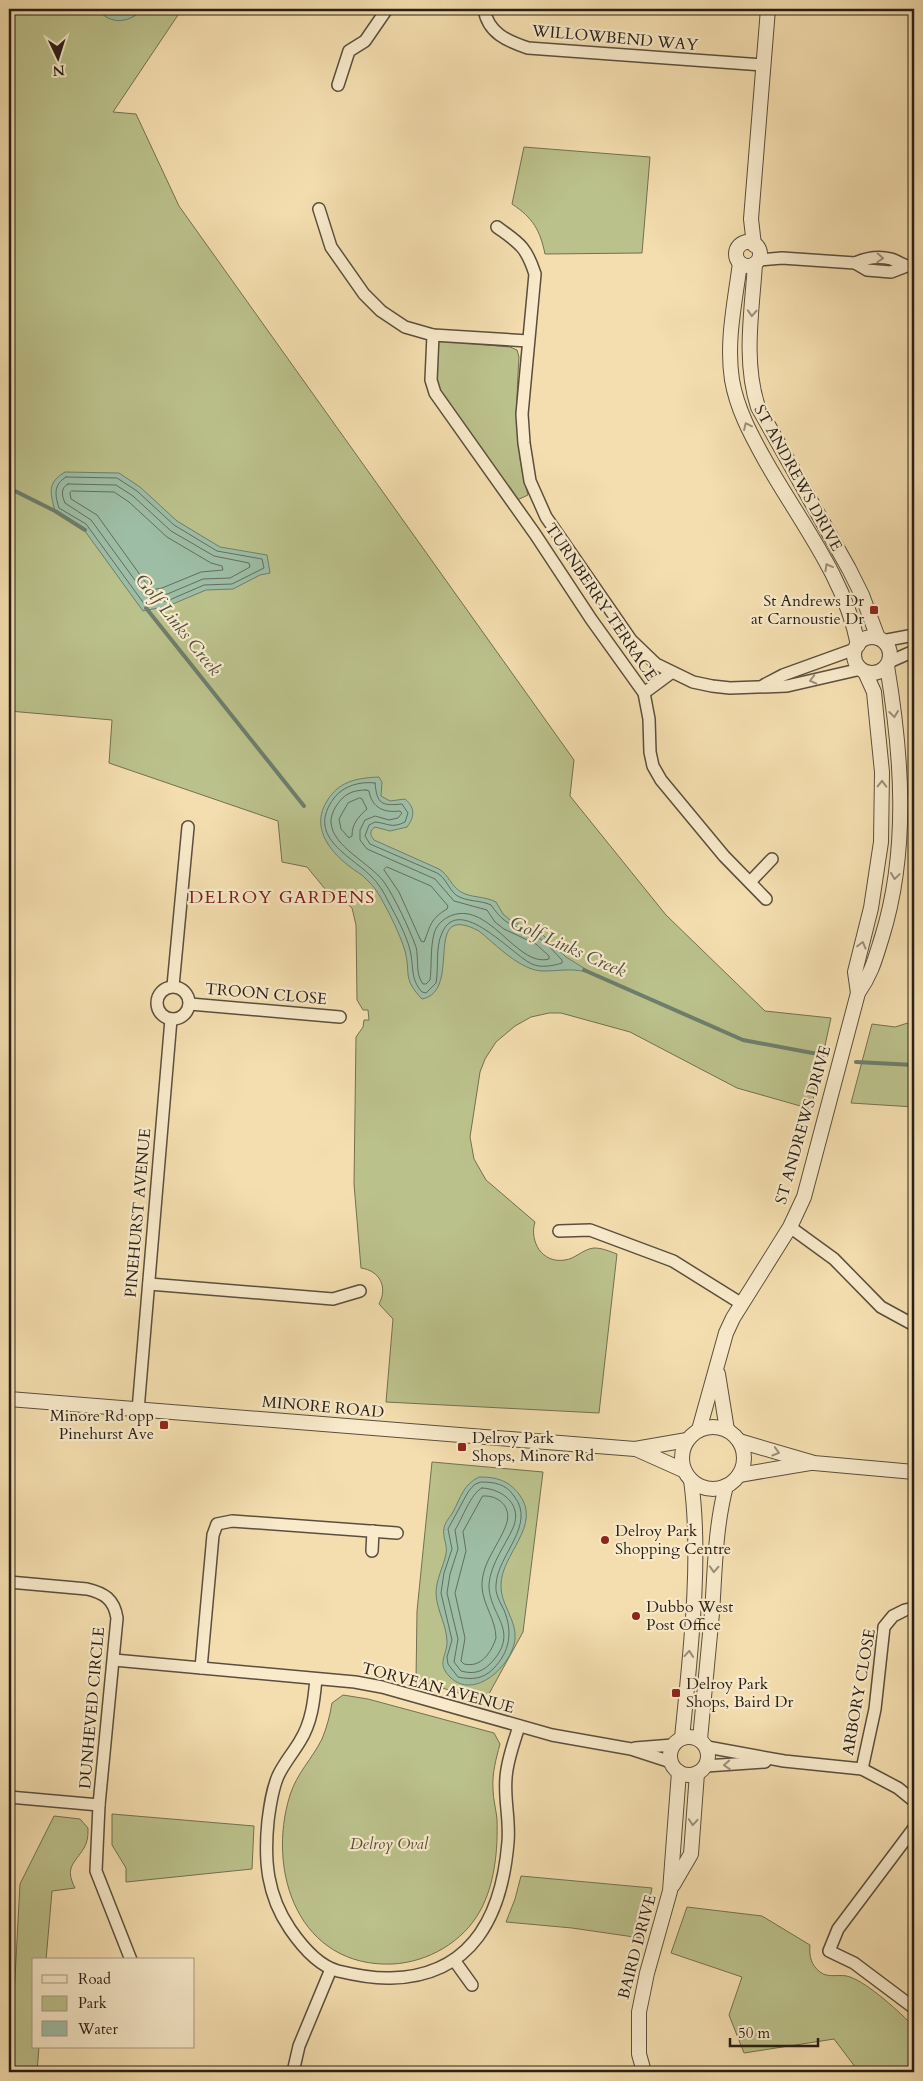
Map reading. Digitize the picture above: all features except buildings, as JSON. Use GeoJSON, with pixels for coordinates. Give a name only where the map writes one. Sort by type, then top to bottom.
{"type":"FeatureCollection","features":[{"type":"Feature","properties":{"kind":"street"},"geometry":{"type":"LineString","coordinates":[[338,85],[349,50],[365,41],[387,9]]}},
{"type":"Feature","properties":{"kind":"street","name":"WILLOWBEND WAY"},"geometry":{"type":"LineString","coordinates":[[484,9],[492,30],[509,42],[528,48],[763,65]]}},
{"type":"Feature","properties":{"kind":"street"},"geometry":{"type":"LineString","coordinates":[[740,263],[747,266],[754,253],[750,219],[768,9]]}},
{"type":"Feature","properties":{"kind":"street"},"geometry":{"type":"LineString","coordinates":[[319,209],[331,247],[364,294],[381,311],[405,327],[433,335],[528,341]]}},
{"type":"Feature","properties":{"kind":"street"},"geometry":{"type":"LineString","coordinates":[[497,227],[529,254],[534,274],[522,414],[526,465],[536,498],[551,525],[631,640],[656,664],[671,672],[693,682],[730,688],[787,686],[863,671],[877,673],[888,664],[914,651]]}},
{"type":"Feature","properties":{"kind":"street","name":"ST ANDREWS DRIVE"},"geometry":{"type":"LineString","coordinates":[[857,647],[853,620],[834,577],[763,457],[741,413],[732,380],[730,357],[732,323],[740,263],[736,253],[754,253],[750,359],[753,392],[758,406],[849,569],[862,595],[880,640]]}},
{"type":"Feature","properties":{"kind":"street"},"geometry":{"type":"LineString","coordinates":[[754,253],[782,258],[855,263],[867,270],[891,272],[909,267]]}},
{"type":"Feature","properties":{"kind":"street","name":"TURNBERRY TERRACE"},"geometry":{"type":"LineString","coordinates":[[433,335],[431,380],[435,393],[644,693],[649,714],[650,752],[653,766],[661,780],[724,856],[766,899]]}},
{"type":"Feature","properties":{"kind":"street"},"geometry":{"type":"LineString","coordinates":[[760,686],[783,675],[857,647],[867,638],[880,640],[914,635]]}},
{"type":"Feature","properties":{"kind":"street"},"geometry":{"type":"LineString","coordinates":[[880,640],[889,650],[888,664]]}},
{"type":"Feature","properties":{"kind":"street"},"geometry":{"type":"LineString","coordinates":[[857,647],[855,660],[863,671]]}},
{"type":"Feature","properties":{"kind":"street","name":"ST ANDREWS DRIVE"},"geometry":{"type":"LineString","coordinates":[[699,1430],[726,1333],[790,1227],[804,1197],[858,993],[870,975],[890,912],[900,844],[900,771],[888,664]]}},
{"type":"Feature","properties":{"kind":"street","name":"ST ANDREWS DRIVE"},"geometry":{"type":"LineString","coordinates":[[858,993],[855,972],[871,908],[881,842],[882,772],[874,692],[863,671]]}},
{"type":"Feature","properties":{"kind":"street"},"geometry":{"type":"LineString","coordinates":[[644,693],[671,672]]}},
{"type":"Feature","properties":{"kind":"street"},"geometry":{"type":"LineString","coordinates":[[173,986],[188,827]]}},
{"type":"Feature","properties":{"kind":"street"},"geometry":{"type":"LineString","coordinates":[[750,882],[772,859]]}},
{"type":"Feature","properties":{"kind":"street"},"geometry":{"type":"LineString","coordinates":[[173,986],[184,990],[190,1004],[186,1013],[171,1019],[160,1012],[157,1002],[161,992],[173,986]]}},
{"type":"Feature","properties":{"kind":"street","name":"TROON CLOSE"},"geometry":{"type":"LineString","coordinates":[[190,1004],[340,1017]]}},
{"type":"Feature","properties":{"kind":"street","name":"PINEHURST AVENUE"},"geometry":{"type":"LineString","coordinates":[[138,1410],[171,1019]]}},
{"type":"Feature","properties":{"kind":"street"},"geometry":{"type":"LineString","coordinates":[[790,1227],[834,1259],[881,1306],[913,1322]]}},
{"type":"Feature","properties":{"kind":"street"},"geometry":{"type":"LineString","coordinates":[[559,1232],[590,1230],[673,1260],[742,1304]]}},
{"type":"Feature","properties":{"kind":"street"},"geometry":{"type":"LineString","coordinates":[[149,1284],[334,1299],[360,1291]]}},
{"type":"Feature","properties":{"kind":"street","name":"ST ANDREWS DRIVE"},"geometry":{"type":"LineString","coordinates":[[717,1368],[727,1430]]}},
{"type":"Feature","properties":{"kind":"street","name":"MINORE ROAD"},"geometry":{"type":"LineString","coordinates":[[9,1399],[635,1449],[687,1440]]}},
{"type":"Feature","properties":{"kind":"street"},"geometry":{"type":"LineString","coordinates":[[784,1761],[701,1770],[688,1775],[675,1767],[670,1756],[677,1741],[692,1609],[696,1533],[694,1506],[687,1475],[681,1460],[682,1449],[687,1440],[699,1430],[708,1427],[727,1430],[739,1441],[814,1463],[914,1472]]}},
{"type":"Feature","properties":{"kind":"street"},"geometry":{"type":"LineString","coordinates":[[739,1441],[744,1458],[739,1475]]}},
{"type":"Feature","properties":{"kind":"street","name":"MINORE ROAD"},"geometry":{"type":"LineString","coordinates":[[635,1449],[687,1475]]}},
{"type":"Feature","properties":{"kind":"street"},"geometry":{"type":"LineString","coordinates":[[687,1475],[698,1486],[708,1489],[726,1486],[739,1475],[814,1463]]}},
{"type":"Feature","properties":{"kind":"street"},"geometry":{"type":"LineString","coordinates":[[701,1770],[708,1760],[703,1743],[716,1536],[726,1486]]}},
{"type":"Feature","properties":{"kind":"street"},"geometry":{"type":"LineString","coordinates":[[201,1668],[212,1535],[217,1524],[232,1521],[396,1533]]}},
{"type":"Feature","properties":{"kind":"street"},"geometry":{"type":"LineString","coordinates":[[372,1551],[373,1531]]}},
{"type":"Feature","properties":{"kind":"street","name":"DUNHEVED CIRCLE"},"geometry":{"type":"LineString","coordinates":[[9,1582],[87,1589],[106,1596],[112,1602],[117,1618],[99,1805],[9,1798]]}},
{"type":"Feature","properties":{"kind":"street","name":"ARBORY CLOSE"},"geometry":{"type":"LineString","coordinates":[[862,1769],[875,1709],[884,1627],[893,1616],[914,1608]]}},
{"type":"Feature","properties":{"kind":"street","name":"TORVEAN AVENUE"},"geometry":{"type":"LineString","coordinates":[[114,1660],[355,1682],[382,1687],[578,1741],[631,1749],[675,1767]]}},
{"type":"Feature","properties":{"kind":"street"},"geometry":{"type":"LineString","coordinates":[[316,1679],[312,1714],[307,1727],[285,1764],[273,1790],[269,1812],[266,1861],[268,1880],[274,1900],[296,1937],[331,1969],[354,1975],[390,1978],[425,1973],[454,1960],[476,1938],[494,1909],[500,1894],[508,1840],[505,1780],[507,1766],[519,1726]]}},
{"type":"Feature","properties":{"kind":"street"},"geometry":{"type":"LineString","coordinates":[[677,1741],[688,1736],[703,1743],[784,1761],[862,1769],[898,1788],[914,1801]]}},
{"type":"Feature","properties":{"kind":"street","name":"TORVEAN AVENUE"},"geometry":{"type":"LineString","coordinates":[[631,1749],[677,1741]]}},
{"type":"Feature","properties":{"kind":"street","name":"BAIRD DRIVE"},"geometry":{"type":"LineString","coordinates":[[670,1891],[675,1767]]}},
{"type":"Feature","properties":{"kind":"street","name":"BAIRD DRIVE"},"geometry":{"type":"LineString","coordinates":[[644,2072],[639,2054],[639,2012],[646,1973],[670,1891],[691,1854],[701,1770]]}},
{"type":"Feature","properties":{"kind":"street"},"geometry":{"type":"LineString","coordinates":[[99,1805],[96,1871],[130,1958]]}},
{"type":"Feature","properties":{"kind":"street"},"geometry":{"type":"LineString","coordinates":[[914,1828],[838,1929],[829,1951],[854,1963],[914,2008]]}},
{"type":"Feature","properties":{"kind":"street"},"geometry":{"type":"LineString","coordinates":[[454,1960],[472,1985]]}},
{"type":"Feature","properties":{"kind":"street"},"geometry":{"type":"LineString","coordinates":[[293,2072],[299,2046],[331,1969]]}},
{"type":"Feature","properties":{"kind":"green space"},"geometry":{"type":"Polygon","coordinates":[[[9,9],[182,9],[113,112],[136,114],[179,206],[574,760],[570,796],[666,915],[765,1011],[831,1018],[811,1109],[737,1088],[630,1032],[561,1013],[549,1013],[531,1017],[515,1026],[496,1042],[485,1059],[480,1072],[470,1137],[474,1159],[486,1180],[535,1222],[534,1237],[539,1250],[544,1255],[557,1260],[565,1260],[594,1248],[617,1254],[599,1413],[386,1402],[393,1319],[379,1304],[383,1292],[377,1276],[373,1272],[361,1268],[354,1184],[356,1037],[363,1027],[364,1020],[369,1020],[368,1010],[363,1010],[357,1000],[356,925],[352,908],[341,898],[330,895],[307,867],[282,862],[278,821],[109,763],[112,720],[9,711],[9,9]]]}},
{"type":"Feature","properties":{"kind":"green space"},"geometry":{"type":"Polygon","coordinates":[[[524,147],[650,157],[642,253],[545,254],[538,231],[525,214],[512,204],[524,147]]]}},
{"type":"Feature","properties":{"kind":"green space"},"geometry":{"type":"Polygon","coordinates":[[[443,341],[510,347],[517,350],[519,357],[518,443],[523,477],[528,495],[515,501],[433,383],[436,343],[443,341]]]}},
{"type":"Feature","properties":{"kind":"green space"},"geometry":{"type":"Polygon","coordinates":[[[914,1021],[914,1107],[851,1103],[872,1024],[895,1027],[914,1021]]]}},
{"type":"Feature","properties":{"kind":"green space"},"geometry":{"type":"Polygon","coordinates":[[[432,1462],[543,1472],[523,1632],[485,1701],[416,1680],[417,1611],[432,1462]]]}},
{"type":"Feature","properties":{"kind":"green space","name":"Delroy Oval"},"geometry":{"type":"Polygon","coordinates":[[[343,1695],[368,1699],[494,1733],[500,1744],[493,1783],[497,1819],[496,1854],[492,1878],[485,1901],[473,1922],[454,1941],[431,1955],[419,1959],[393,1964],[361,1961],[334,1950],[313,1933],[297,1910],[287,1883],[283,1854],[284,1825],[290,1795],[322,1739],[332,1703],[343,1695]]]}},
{"type":"Feature","properties":{"kind":"green space"},"geometry":{"type":"Polygon","coordinates":[[[112,1814],[254,1826],[252,1869],[126,1882],[126,1868],[112,1845],[112,1814]]]}},
{"type":"Feature","properties":{"kind":"green space"},"geometry":{"type":"Polygon","coordinates":[[[54,1816],[80,1819],[88,1828],[88,1838],[72,1866],[70,1875],[75,1888],[52,1891],[46,1958],[32,1958],[32,2048],[39,2048],[37,2072],[10,2072],[20,1884],[54,1816]]]}},
{"type":"Feature","properties":{"kind":"green space"},"geometry":{"type":"Polygon","coordinates":[[[521,1876],[652,1888],[641,1938],[572,1928],[506,1922],[521,1876]]]}},
{"type":"Feature","properties":{"kind":"green space"},"geometry":{"type":"Polygon","coordinates":[[[687,1907],[762,1916],[810,1945],[811,1960],[814,1966],[823,1974],[850,1977],[866,1985],[914,2027],[914,2072],[859,2072],[834,2039],[744,2053],[729,2015],[742,1977],[671,1953],[687,1907]]]}},
{"type":"Feature","properties":{"kind":"water"},"geometry":{"type":"Polygon","coordinates":[[[97,9],[144,9],[126,20],[120,21],[108,18],[97,9]]]}},
{"type":"Feature","properties":{"kind":"water"},"geometry":{"type":"Polygon","coordinates":[[[65,472],[119,473],[140,487],[177,521],[220,547],[267,555],[270,573],[260,575],[233,589],[206,590],[168,606],[143,611],[82,527],[55,511],[51,488],[55,480],[65,472]]]}},
{"type":"Feature","properties":{"kind":"water"},"geometry":{"type":"Polygon","coordinates":[[[379,777],[382,782],[381,796],[390,801],[405,799],[411,805],[413,816],[407,827],[390,831],[375,827],[371,833],[374,840],[439,869],[461,892],[496,902],[503,914],[510,920],[543,935],[566,957],[587,970],[586,972],[570,970],[544,971],[527,967],[509,956],[479,931],[461,925],[451,927],[446,937],[440,981],[434,993],[422,999],[409,981],[407,959],[403,945],[380,896],[365,878],[334,853],[321,828],[322,810],[337,789],[349,782],[363,778],[379,777]]]}},
{"type":"Feature","properties":{"kind":"water"},"geometry":{"type":"Polygon","coordinates":[[[479,1477],[506,1482],[515,1489],[525,1506],[526,1517],[519,1540],[507,1562],[501,1585],[503,1599],[514,1625],[515,1639],[512,1649],[507,1660],[490,1677],[480,1683],[470,1685],[460,1683],[450,1677],[444,1668],[443,1660],[447,1647],[447,1636],[438,1606],[436,1589],[446,1554],[444,1531],[446,1522],[466,1488],[479,1477]]]}},
{"type":"Feature","properties":{"kind":"waterway","name":"Golf Links Creek"},"geometry":{"type":"LineString","coordinates":[[9,488],[55,511],[85,530]]}},
{"type":"Feature","properties":{"kind":"waterway","name":"Golf Links Creek"},"geometry":{"type":"LineString","coordinates":[[146,608],[304,806]]}},
{"type":"Feature","properties":{"kind":"waterway","name":"Golf Links Creek"},"geometry":{"type":"LineString","coordinates":[[584,970],[743,1040],[823,1055]]}},
{"type":"Feature","properties":{"kind":"waterway"},"geometry":{"type":"LineString","coordinates":[[856,1062],[914,1065]]}},
{"type":"Feature","properties":{"kind":"place","name":"St Andrews Dr at Carnoustie Dr"},"geometry":{"type":"Point","coordinates":[874,610]}},
{"type":"Feature","properties":{"kind":"place","name":"Minore Rd opp Pinehurst Ave"},"geometry":{"type":"Point","coordinates":[164,1425]}},
{"type":"Feature","properties":{"kind":"place","name":"Delroy Park Shops, Minore Rd"},"geometry":{"type":"Point","coordinates":[462,1447]}},
{"type":"Feature","properties":{"kind":"place","name":"Delroy Park Shopping Centre"},"geometry":{"type":"Point","coordinates":[605,1540]}},
{"type":"Feature","properties":{"kind":"place","name":"Dubbo West Post Office"},"geometry":{"type":"Point","coordinates":[636,1616]}},
{"type":"Feature","properties":{"kind":"place","name":"Delroy Park Shops, Baird Dr"},"geometry":{"type":"Point","coordinates":[676,1693]}},
{"type":"Feature","properties":{"kind":"district","name":"DELROY GARDENS"},"geometry":{"type":"Point","coordinates":[282,897]}}]}
